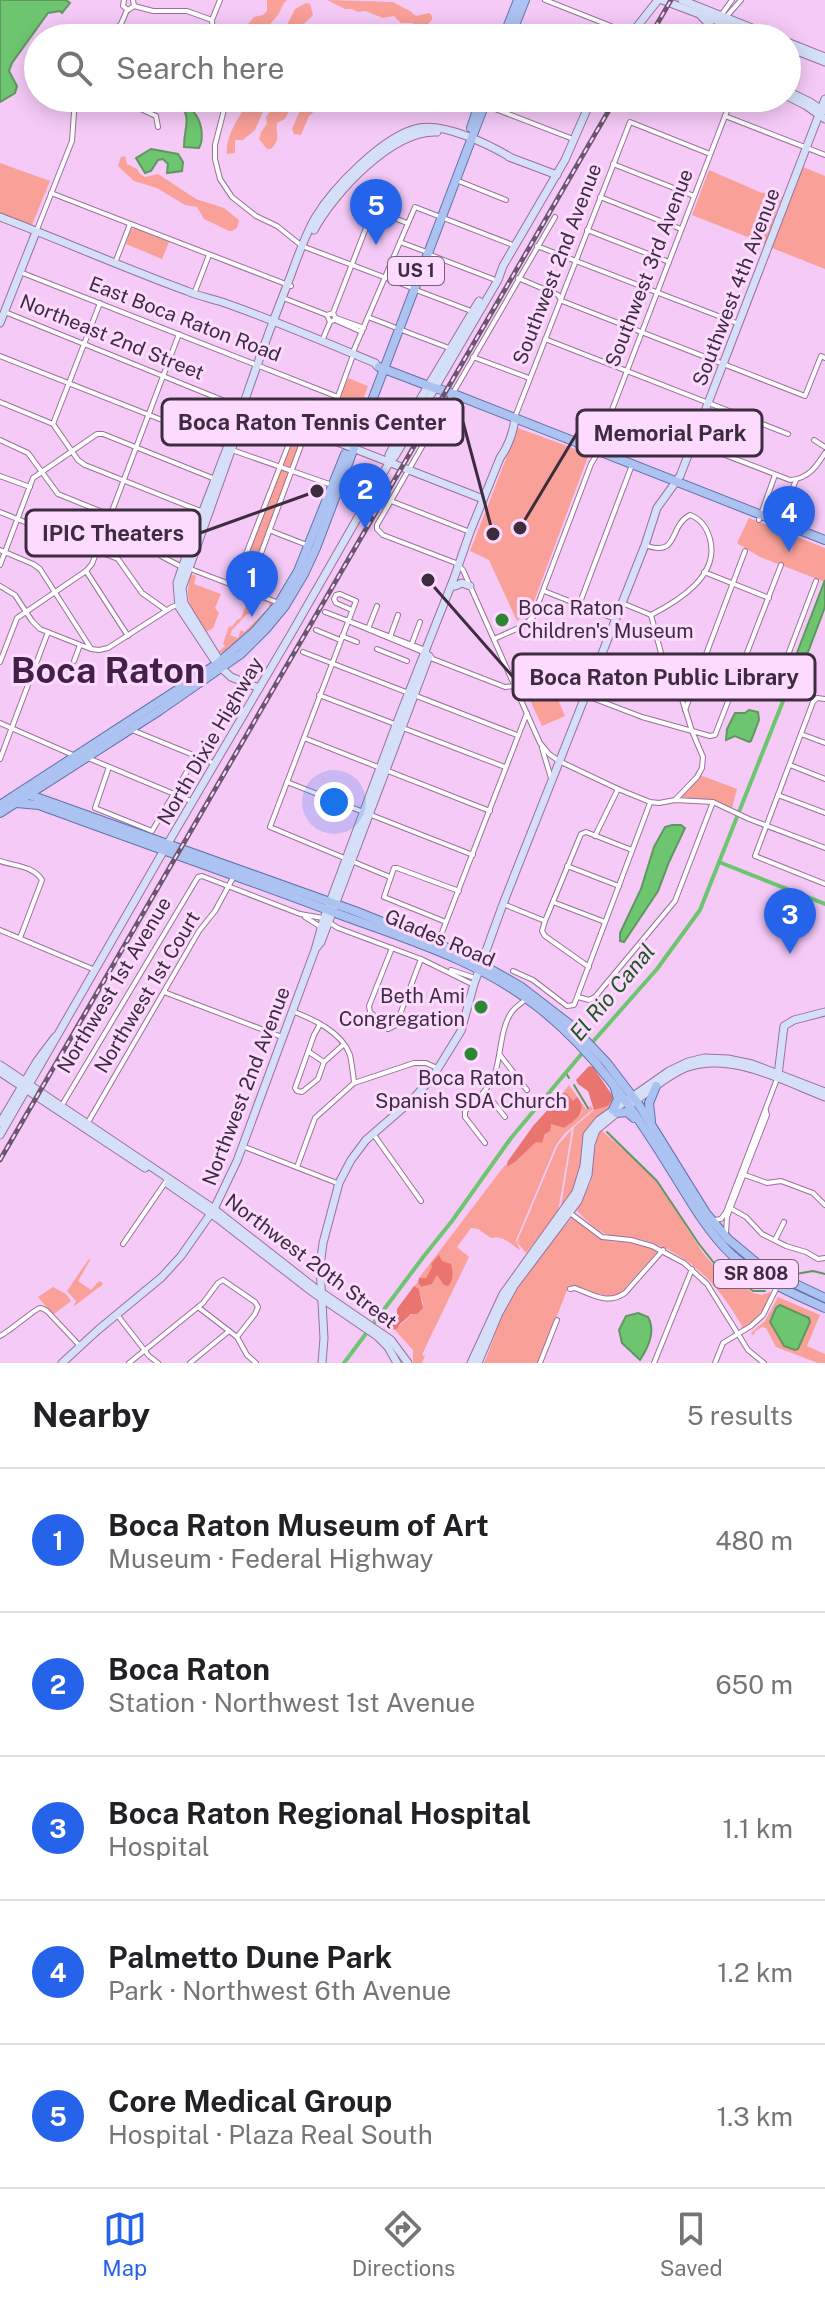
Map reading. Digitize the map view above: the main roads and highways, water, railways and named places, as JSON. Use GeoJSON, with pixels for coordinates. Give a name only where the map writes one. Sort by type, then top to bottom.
{"type":"FeatureCollection","features":[{"type":"Feature","properties":{"kind":"main road"},"geometry":{"type":"LineString","coordinates":[[512,24],[518,0]]}},
{"type":"Feature","properties":{"kind":"main road"},"geometry":{"type":"LineString","coordinates":[[514,24],[525,0]]}},
{"type":"Feature","properties":{"kind":"main road","name":"US 1"},"geometry":{"type":"LineString","coordinates":[[2,804],[45,785],[137,726],[254,642],[278,615],[312,557],[379,367],[480,112]]}},
{"type":"Feature","properties":{"kind":"main road"},"geometry":{"type":"LineString","coordinates":[[379,367],[825,543]]}},
{"type":"Feature","properties":{"kind":"main road","name":"US 1"},"geometry":{"type":"LineString","coordinates":[[220,665],[290,593],[332,485],[368,408],[379,367]]}},
{"type":"Feature","properties":{"kind":"main road"},"geometry":{"type":"LineString","coordinates":[[592,451],[608,454],[632,466]]}},
{"type":"Feature","properties":{"kind":"main road"},"geometry":{"type":"LineString","coordinates":[[278,615],[279,603]]}},
{"type":"Feature","properties":{"kind":"main road"},"geometry":{"type":"LineString","coordinates":[[116,739],[121,726]]}},
{"type":"Feature","properties":{"kind":"main road","name":"US 1"},"geometry":{"type":"LineString","coordinates":[[0,813],[32,785],[121,726],[137,726]]}},
{"type":"Feature","properties":{"kind":"main road"},"geometry":{"type":"LineString","coordinates":[[20,798],[43,803],[45,785]]}},
{"type":"Feature","properties":{"kind":"main road","name":"Glades Road"},"geometry":{"type":"LineString","coordinates":[[20,798],[43,803],[166,847],[330,911]]}},
{"type":"Feature","properties":{"kind":"main road","name":"Glades Road"},"geometry":{"type":"LineString","coordinates":[[43,803],[116,833],[166,847],[234,876],[449,955],[526,998],[581,1040]]}},
{"type":"Feature","properties":{"kind":"main road","name":"Glades Road"},"geometry":{"type":"LineString","coordinates":[[476,970],[533,995],[596,1056],[631,1100],[728,1239],[758,1265],[825,1298]]}},
{"type":"Feature","properties":{"kind":"main road","name":"Glades Road"},"geometry":{"type":"LineString","coordinates":[[596,1056],[614,1084],[631,1100]]}},
{"type":"Feature","properties":{"kind":"main road"},"geometry":{"type":"LineString","coordinates":[[614,1084],[618,1099],[615,1111],[632,1115],[650,1130]]}},
{"type":"Feature","properties":{"kind":"main road"},"geometry":{"type":"LineString","coordinates":[[650,1130],[649,1103],[656,1086]]}},
{"type":"Feature","properties":{"kind":"main road","name":"Glades Road"},"geometry":{"type":"LineString","coordinates":[[650,1130],[674,1176],[723,1246],[777,1287],[825,1308]]}},
{"type":"Feature","properties":{"kind":"main road"},"geometry":{"type":"LineString","coordinates":[[674,1176],[686,1181]]}},
{"type":"Feature","properties":{"kind":"main road"},"geometry":{"type":"LineString","coordinates":[[777,1287],[781,1284],[795,1285]]}},
{"type":"Feature","properties":{"kind":"waterway","name":"El Rio Canal"},"geometry":{"type":"LineString","coordinates":[[590,1045],[657,969],[700,910],[795,671]]}},
{"type":"Feature","properties":{"kind":"waterway"},"geometry":{"type":"LineString","coordinates":[[719,862],[825,904]]}},
{"type":"Feature","properties":{"kind":"waterway","name":"El Rio Canal"},"geometry":{"type":"LineString","coordinates":[[344,1363],[511,1138],[584,1051]]}},
{"type":"Feature","properties":{"kind":"waterway","name":"El Rio Canal"},"geometry":{"type":"LineString","coordinates":[[566,1073],[569,1078]]}},
{"type":"Feature","properties":{"kind":"waterway"},"geometry":{"type":"LineString","coordinates":[[574,1085],[588,1108]]}},
{"type":"Feature","properties":{"kind":"waterway"},"geometry":{"type":"LineString","coordinates":[[607,1132],[657,1181],[714,1263],[753,1291],[765,1291]]}},
{"type":"Feature","properties":{"kind":"waterway"},"geometry":{"type":"LineString","coordinates":[[796,1274],[813,1271],[825,1274]]}},
{"type":"Feature","properties":{"kind":"railway"},"geometry":{"type":"LineString","coordinates":[[657,24],[671,0]]}},
{"type":"Feature","properties":{"kind":"railway"},"geometry":{"type":"LineString","coordinates":[[0,1160],[608,112]]}},
{"type":"Feature","properties":{"kind":"place","name":"Core Medical Group"},"geometry":{"type":"Point","coordinates":[376,245]}},
{"type":"Feature","properties":{"kind":"place","name":"IPIC Theaters"},"geometry":{"type":"Point","coordinates":[317,491]}},
{"type":"Feature","properties":{"kind":"place","name":"Memorial Park"},"geometry":{"type":"Point","coordinates":[520,528]}},
{"type":"Feature","properties":{"kind":"place","name":"Boca Raton"},"geometry":{"type":"Point","coordinates":[365,529]}},
{"type":"Feature","properties":{"kind":"place","name":"Boca Raton Tennis Center"},"geometry":{"type":"Point","coordinates":[493,534]}},
{"type":"Feature","properties":{"kind":"place","name":"Palmetto Dune Park"},"geometry":{"type":"Point","coordinates":[789,552]}},
{"type":"Feature","properties":{"kind":"place","name":"Boca Raton Public Library"},"geometry":{"type":"Point","coordinates":[428,580]}},
{"type":"Feature","properties":{"kind":"place","name":"Boca Raton Museum of Art"},"geometry":{"type":"Point","coordinates":[252,617]}},
{"type":"Feature","properties":{"kind":"place","name":"Boca Raton Children's Museum"},"geometry":{"type":"Point","coordinates":[502,620]}},
{"type":"Feature","properties":{"kind":"place","name":"Boca Raton Regional Hospital"},"geometry":{"type":"Point","coordinates":[790,954]}},
{"type":"Feature","properties":{"kind":"place","name":"Beth Ami Congregation"},"geometry":{"type":"Point","coordinates":[481,1007]}},
{"type":"Feature","properties":{"kind":"place","name":"Boca Raton Spanish SDA Church"},"geometry":{"type":"Point","coordinates":[471,1054]}},
{"type":"Feature","properties":{"kind":"district","name":"Boca Raton"},"geometry":{"type":"Point","coordinates":[108,670]}}]}
